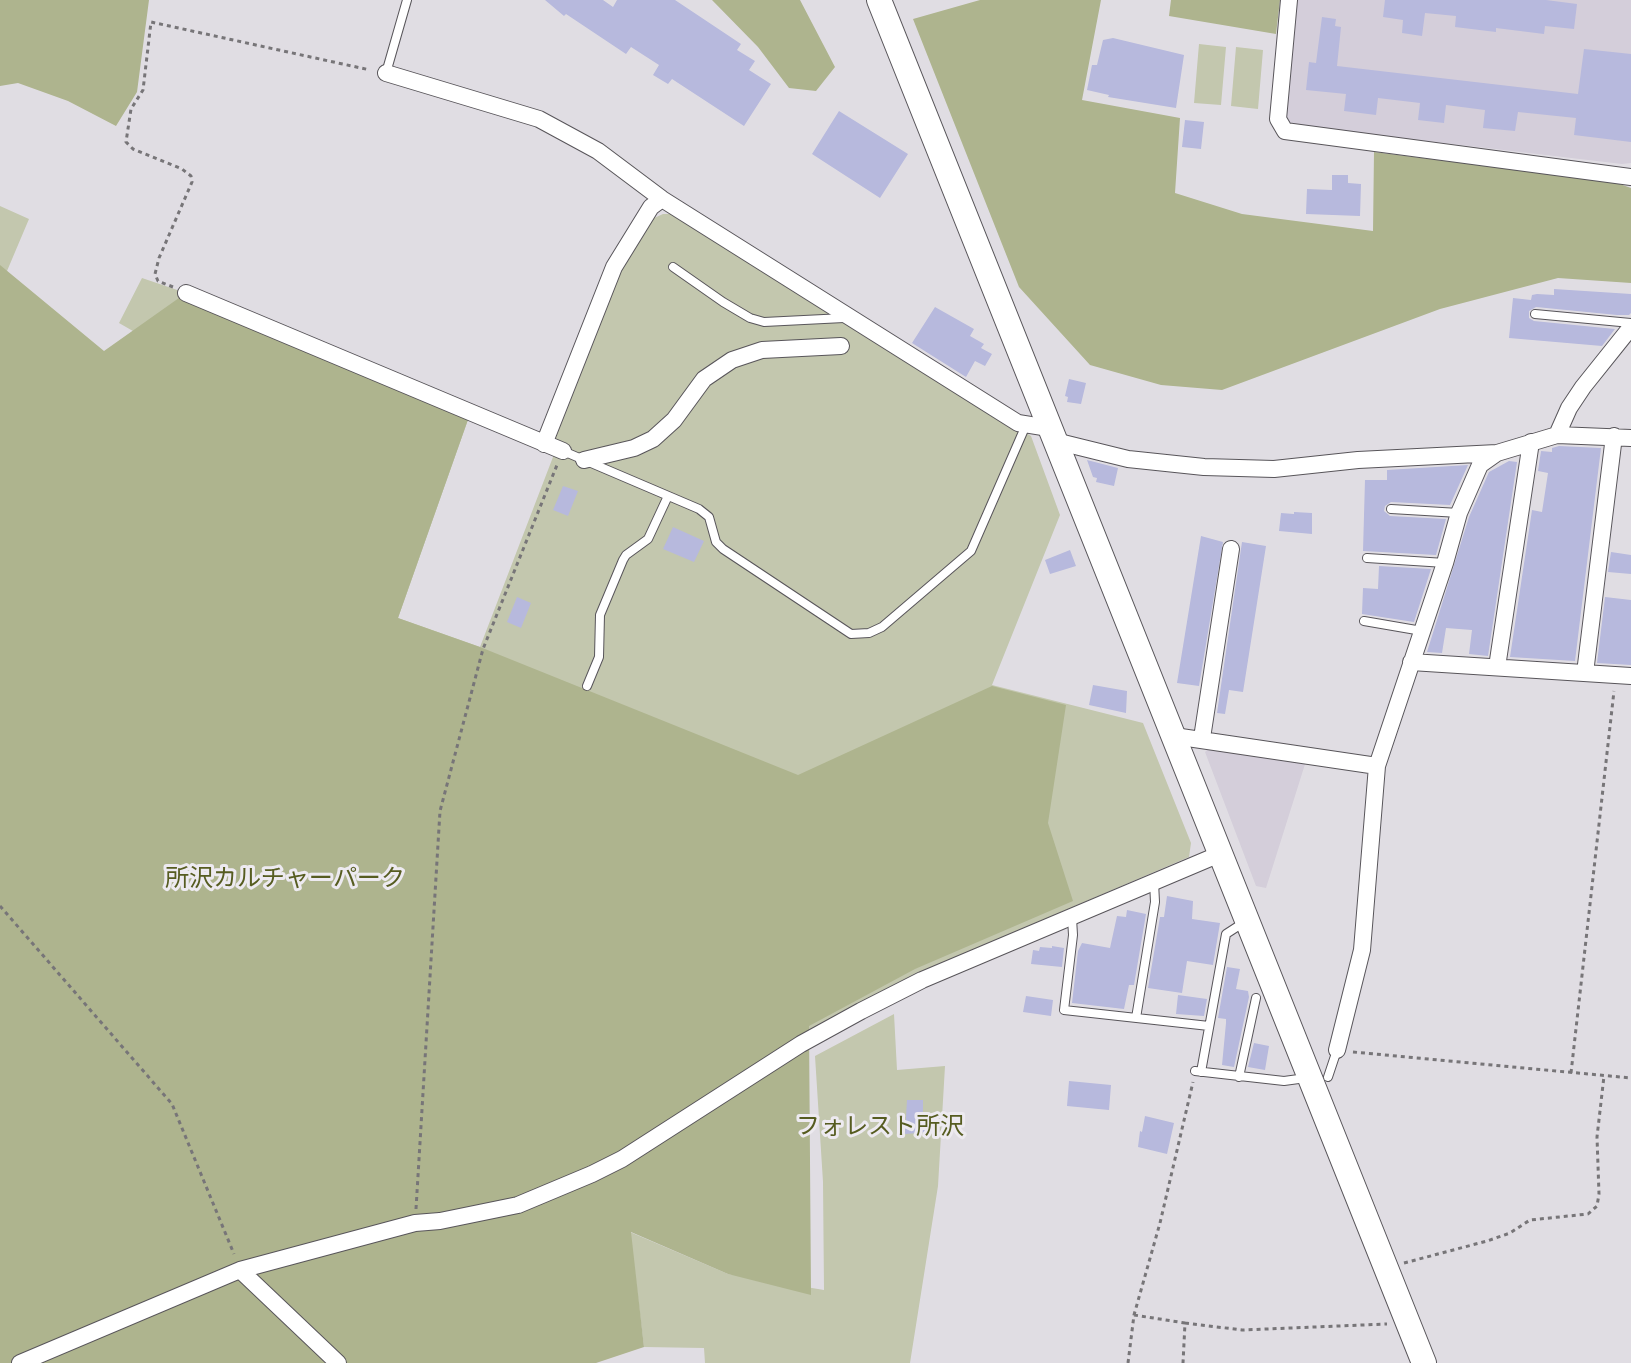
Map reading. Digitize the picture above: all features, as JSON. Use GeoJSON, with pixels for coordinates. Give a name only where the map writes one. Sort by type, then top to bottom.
{"type":"FeatureCollection","features":[{"type":"Feature","properties":{"kind":"street"},"geometry":{"type":"LineString","coordinates":[[879,0],[1044,431],[1174,736],[1247,920],[1318,1077],[1386,1268],[1424,1363]]}},
{"type":"Feature","properties":{"kind":"street"},"geometry":{"type":"LineString","coordinates":[[1289,0],[1278,119],[1285,131],[1631,177]]}},
{"type":"Feature","properties":{"kind":"street"},"geometry":{"type":"LineString","coordinates":[[386,73],[539,119],[598,151],[662,199],[1018,423],[1128,459],[1274,469],[1358,460],[1497,453],[1557,435],[1623,437],[1585,673]]}},
{"type":"Feature","properties":{"kind":"street"},"geometry":{"type":"LineString","coordinates":[[544,444],[614,267],[651,207],[662,199]]}},
{"type":"Feature","properties":{"kind":"street"},"geometry":{"type":"LineString","coordinates":[[186,293],[563,451]]}},
{"type":"Feature","properties":{"kind":"street"},"geometry":{"type":"LineString","coordinates":[[1557,435],[1583,387],[1631,325]]}},
{"type":"Feature","properties":{"kind":"street"},"geometry":{"type":"LineString","coordinates":[[584,460],[634,448],[653,439],[674,420],[704,379],[732,360],[762,350],[841,346]]}},
{"type":"Feature","properties":{"kind":"street"},"geometry":{"type":"LineString","coordinates":[[1497,667],[1531,442]]}},
{"type":"Feature","properties":{"kind":"street"},"geometry":{"type":"LineString","coordinates":[[1337,1050],[1362,950],[1377,766],[1459,513],[1480,465],[1497,453]]}},
{"type":"Feature","properties":{"kind":"street"},"geometry":{"type":"LineString","coordinates":[[1202,738],[1231,549]]}},
{"type":"Feature","properties":{"kind":"street"},"geometry":{"type":"LineString","coordinates":[[1411,662],[1623,675]]}},
{"type":"Feature","properties":{"kind":"street"},"geometry":{"type":"LineString","coordinates":[[1174,736],[1377,766]]}},
{"type":"Feature","properties":{"kind":"street"},"geometry":{"type":"LineString","coordinates":[[20,1363],[240,1270],[415,1223],[518,1205],[592,1174],[622,1159],[788,1052],[861,1011],[922,980],[1220,854]]}},
{"type":"Feature","properties":{"kind":"street"},"geometry":{"type":"LineString","coordinates":[[240,1270],[338,1363]]}},
{"type":"Feature","properties":{"kind":"lane"},"geometry":{"type":"LineString","coordinates":[[386,73],[407,0]]}},
{"type":"Feature","properties":{"kind":"lane"},"geometry":{"type":"LineString","coordinates":[[673,267],[750,318],[764,322],[849,318]]}},
{"type":"Feature","properties":{"kind":"lane"},"geometry":{"type":"LineString","coordinates":[[1535,314],[1631,325]]}},
{"type":"Feature","properties":{"kind":"lane"},"geometry":{"type":"LineString","coordinates":[[563,451],[709,517],[716,542],[723,549],[851,634],[869,633],[882,627],[971,551],[1044,431]]}},
{"type":"Feature","properties":{"kind":"lane"},"geometry":{"type":"LineString","coordinates":[[587,686],[599,657],[600,615],[623,560],[648,539],[668,496]]}},
{"type":"Feature","properties":{"kind":"lane"},"geometry":{"type":"LineString","coordinates":[[1391,509],[1459,513]]}},
{"type":"Feature","properties":{"kind":"lane"},"geometry":{"type":"LineString","coordinates":[[1367,558],[1445,563]]}},
{"type":"Feature","properties":{"kind":"lane"},"geometry":{"type":"LineString","coordinates":[[1364,621],[1422,631]]}},
{"type":"Feature","properties":{"kind":"lane"},"geometry":{"type":"LineString","coordinates":[[1136,1018],[1155,902],[1154,882]]}},
{"type":"Feature","properties":{"kind":"lane"},"geometry":{"type":"LineString","coordinates":[[1072,918],[1073,935],[1064,1010],[1209,1026]]}},
{"type":"Feature","properties":{"kind":"lane"},"geometry":{"type":"LineString","coordinates":[[1247,920],[1226,934],[1198,1072],[1284,1081],[1318,1077],[1337,1050]]}},
{"type":"Feature","properties":{"kind":"lane"},"geometry":{"type":"LineString","coordinates":[[1239,1077],[1256,998]]}},
{"type":"Feature","properties":{"kind":"path"},"geometry":{"type":"LineString","coordinates":[[186,293],[158,281],[155,274],[192,182],[191,176],[182,169],[133,149],[126,142],[131,109],[143,90],[151,22],[386,73]]}},
{"type":"Feature","properties":{"kind":"path"},"geometry":{"type":"LineString","coordinates":[[415,1223],[440,811],[483,649],[563,451]]}},
{"type":"Feature","properties":{"kind":"path"},"geometry":{"type":"LineString","coordinates":[[1571,1073],[1623,675]]}},
{"type":"Feature","properties":{"kind":"path"},"geometry":{"type":"LineString","coordinates":[[0,906],[172,1104],[240,1270]]}},
{"type":"Feature","properties":{"kind":"path"},"geometry":{"type":"LineString","coordinates":[[1337,1050],[1631,1078]]}},
{"type":"Feature","properties":{"kind":"path"},"geometry":{"type":"LineString","coordinates":[[1128,1363],[1134,1315],[1198,1072]]}},
{"type":"Feature","properties":{"kind":"path"},"geometry":{"type":"LineString","coordinates":[[1386,1268],[1487,1241],[1510,1233],[1530,1220],[1588,1214],[1597,1206],[1599,1194],[1597,1137],[1604,1076]]}},
{"type":"Feature","properties":{"kind":"path"},"geometry":{"type":"LineString","coordinates":[[1134,1315],[1242,1330],[1381,1325],[1407,1321]]}},
{"type":"Feature","properties":{"kind":"path"},"geometry":{"type":"LineString","coordinates":[[1183,1363],[1185,1323]]}},
{"type":"Feature","properties":{"kind":"shaded area"},"geometry":{"type":"Polygon","coordinates":[[[1297,0],[1631,0],[1631,163],[1292,125],[1283,117],[1297,0]]]}},
{"type":"Feature","properties":{"kind":"shaded area"},"geometry":{"type":"Polygon","coordinates":[[[1211,746],[1306,761],[1266,888],[1256,886],[1205,752],[1211,746]]]}},
{"type":"Feature","properties":{"kind":"green space"},"geometry":{"type":"Polygon","coordinates":[[[0,0],[149,0],[137,92],[116,126],[68,101],[18,83],[0,86],[0,0]]]}},
{"type":"Feature","properties":{"kind":"green space"},"geometry":{"type":"Polygon","coordinates":[[[712,0],[800,0],[835,67],[816,91],[789,88],[758,47],[712,0]]]}},
{"type":"Feature","properties":{"kind":"green space"},"geometry":{"type":"Polygon","coordinates":[[[980,0],[1101,0],[1082,100],[1180,118],[1175,193],[1242,214],[1373,231],[1374,152],[1614,182],[1631,188],[1631,283],[1558,278],[1440,309],[1222,390],[1161,385],[1090,365],[1019,287],[913,19],[980,0]]]}},
{"type":"Feature","properties":{"kind":"green space"},"geometry":{"type":"Polygon","coordinates":[[[1171,0],[1280,0],[1276,34],[1169,16],[1171,0]]]}},
{"type":"Feature","properties":{"kind":"green space"},"geometry":{"type":"Polygon","coordinates":[[[1199,44],[1226,47],[1221,105],[1194,103],[1199,44]]]}},
{"type":"Feature","properties":{"kind":"green space"},"geometry":{"type":"Polygon","coordinates":[[[1236,47],[1263,50],[1258,109],[1231,106],[1236,47]]]}},
{"type":"Feature","properties":{"kind":"green space"},"geometry":{"type":"Polygon","coordinates":[[[0,206],[29,219],[7,271],[0,270],[0,206]]]}},
{"type":"Feature","properties":{"kind":"green space","name":"所沢カルチャーパーク"},"geometry":{"type":"Polygon","coordinates":[[[673,214],[1031,436],[1060,515],[992,685],[1143,723],[1191,843],[1189,857],[926,970],[717,1083],[0,1363],[0,403],[159,346],[119,323],[142,278],[186,293],[470,414],[398,618],[480,647],[553,457],[550,440],[622,265],[652,219],[673,214]]]}},
{"type":"Feature","properties":{"kind":"green space","name":"所沢カルチャーパーク"},"geometry":{"type":"Polygon","coordinates":[[[0,265],[104,351],[186,293],[470,414],[398,618],[480,647],[798,775],[992,686],[1066,705],[1048,823],[1073,901],[915,969],[809,1026],[811,1295],[728,1274],[631,1232],[644,1347],[596,1363],[0,1363],[0,265]]]}},
{"type":"Feature","properties":{"kind":"green space","name":"フォレスト所沢"},"geometry":{"type":"Polygon","coordinates":[[[894,1014],[897,1070],[945,1066],[938,1186],[910,1363],[705,1363],[704,1348],[644,1347],[630,1232],[728,1274],[824,1290],[823,1182],[815,1056],[894,1014]]]}},
{"type":"Feature","properties":{"kind":"building"},"geometry":{"type":"Polygon","coordinates":[[[545,0],[603,0],[613,7],[617,0],[675,0],[741,44],[737,50],[755,61],[749,70],[771,84],[744,126],[672,79],[668,84],[653,75],[659,65],[631,47],[626,54],[566,14],[564,16],[545,0]]]}},
{"type":"Feature","properties":{"kind":"building"},"geometry":{"type":"Polygon","coordinates":[[[1385,0],[1546,0],[1577,4],[1574,29],[1545,26],[1544,34],[1496,28],[1496,32],[1455,27],[1456,16],[1425,13],[1422,36],[1402,33],[1403,20],[1383,17],[1385,0]]]}},
{"type":"Feature","properties":{"kind":"building"},"geometry":{"type":"Polygon","coordinates":[[[1322,17],[1336,19],[1335,26],[1341,27],[1337,66],[1578,94],[1584,49],[1631,54],[1631,142],[1574,135],[1576,118],[1518,112],[1515,131],[1483,128],[1485,110],[1446,105],[1444,123],[1418,120],[1420,103],[1378,98],[1376,115],[1344,111],[1346,94],[1306,90],[1309,62],[1316,63],[1322,17]]]}},
{"type":"Feature","properties":{"kind":"building"},"geometry":{"type":"Polygon","coordinates":[[[1113,38],[1184,55],[1176,108],[1108,97],[1087,90],[1092,65],[1097,65],[1103,40],[1113,38]]]}},
{"type":"Feature","properties":{"kind":"building"},"geometry":{"type":"Polygon","coordinates":[[[839,111],[908,154],[880,198],[812,154],[839,111]]]}},
{"type":"Feature","properties":{"kind":"building"},"geometry":{"type":"Polygon","coordinates":[[[1185,120],[1204,122],[1201,149],[1182,147],[1185,120]]]}},
{"type":"Feature","properties":{"kind":"building"},"geometry":{"type":"Polygon","coordinates":[[[1332,175],[1348,175],[1348,183],[1361,184],[1360,216],[1306,214],[1307,189],[1332,190],[1332,175]]]}},
{"type":"Feature","properties":{"kind":"building"},"geometry":{"type":"Polygon","coordinates":[[[1554,289],[1631,294],[1631,313],[1617,315],[1536,307],[1529,311],[1529,318],[1534,321],[1615,329],[1602,346],[1509,338],[1513,298],[1531,300],[1532,295],[1554,295],[1554,289]]]}},
{"type":"Feature","properties":{"kind":"building"},"geometry":{"type":"Polygon","coordinates":[[[935,307],[974,329],[970,336],[984,344],[981,348],[992,354],[985,366],[975,361],[966,377],[912,343],[935,307]]]}},
{"type":"Feature","properties":{"kind":"building"},"geometry":{"type":"Polygon","coordinates":[[[1069,379],[1086,383],[1081,404],[1067,402],[1068,397],[1065,396],[1069,379]]]}},
{"type":"Feature","properties":{"kind":"building"},"geometry":{"type":"Polygon","coordinates":[[[1552,448],[1601,448],[1575,661],[1510,657],[1532,510],[1542,512],[1548,473],[1538,471],[1541,451],[1552,452],[1552,448]]]}},
{"type":"Feature","properties":{"kind":"building"},"geometry":{"type":"Polygon","coordinates":[[[1087,460],[1118,468],[1114,486],[1096,482],[1097,478],[1093,477],[1087,460]]]}},
{"type":"Feature","properties":{"kind":"building"},"geometry":{"type":"Polygon","coordinates":[[[1509,461],[1517,462],[1488,656],[1469,654],[1472,630],[1446,628],[1442,653],[1427,652],[1469,517],[1489,472],[1509,461]]]}},
{"type":"Feature","properties":{"kind":"building"},"geometry":{"type":"Polygon","coordinates":[[[1468,465],[1450,505],[1391,502],[1385,506],[1384,511],[1390,516],[1446,519],[1436,555],[1363,551],[1365,480],[1387,480],[1387,470],[1468,465]]]}},
{"type":"Feature","properties":{"kind":"building"},"geometry":{"type":"Polygon","coordinates":[[[563,486],[578,491],[568,516],[553,510],[563,486]]]}},
{"type":"Feature","properties":{"kind":"building"},"geometry":{"type":"Polygon","coordinates":[[[1281,513],[1312,513],[1312,534],[1279,531],[1281,513]]]}},
{"type":"Feature","properties":{"kind":"building"},"geometry":{"type":"Polygon","coordinates":[[[673,527],[704,541],[694,562],[663,549],[673,527]]]}},
{"type":"Feature","properties":{"kind":"building"},"geometry":{"type":"Polygon","coordinates":[[[1201,536],[1223,542],[1199,686],[1177,683],[1201,536]]]}},
{"type":"Feature","properties":{"kind":"building"},"geometry":{"type":"Polygon","coordinates":[[[1242,542],[1266,546],[1243,692],[1229,690],[1225,714],[1217,713],[1242,542]]]}},
{"type":"Feature","properties":{"kind":"building"},"geometry":{"type":"Polygon","coordinates":[[[1070,550],[1076,566],[1050,574],[1045,560],[1070,550]]]}},
{"type":"Feature","properties":{"kind":"building"},"geometry":{"type":"Polygon","coordinates":[[[1611,552],[1631,555],[1631,574],[1608,572],[1611,552]]]}},
{"type":"Feature","properties":{"kind":"building"},"geometry":{"type":"Polygon","coordinates":[[[1379,566],[1431,569],[1414,622],[1362,614],[1363,588],[1378,589],[1379,566]]]}},
{"type":"Feature","properties":{"kind":"building"},"geometry":{"type":"Polygon","coordinates":[[[517,597],[531,603],[521,628],[507,622],[517,597]]]}},
{"type":"Feature","properties":{"kind":"building"},"geometry":{"type":"Polygon","coordinates":[[[1605,597],[1631,600],[1631,665],[1597,663],[1605,597]]]}},
{"type":"Feature","properties":{"kind":"building"},"geometry":{"type":"Polygon","coordinates":[[[1093,685],[1127,691],[1126,713],[1089,705],[1093,685]]]}},
{"type":"Feature","properties":{"kind":"building"},"geometry":{"type":"Polygon","coordinates":[[[1167,896],[1193,901],[1192,919],[1220,923],[1213,965],[1187,961],[1182,993],[1148,988],[1160,917],[1164,917],[1167,896]]]}},
{"type":"Feature","properties":{"kind":"building"},"geometry":{"type":"Polygon","coordinates":[[[1127,910],[1146,914],[1134,985],[1129,985],[1124,1009],[1072,1003],[1078,951],[1082,943],[1110,948],[1117,916],[1126,917],[1127,910]]]}},
{"type":"Feature","properties":{"kind":"building"},"geometry":{"type":"Polygon","coordinates":[[[1052,946],[1064,948],[1062,967],[1031,964],[1033,950],[1052,946]]]}},
{"type":"Feature","properties":{"kind":"building"},"geometry":{"type":"Polygon","coordinates":[[[1227,967],[1240,969],[1236,989],[1248,991],[1249,997],[1234,1067],[1222,1065],[1226,1019],[1218,1018],[1227,967]]]}},
{"type":"Feature","properties":{"kind":"building"},"geometry":{"type":"Polygon","coordinates":[[[1178,995],[1207,999],[1204,1016],[1176,1014],[1178,995]]]}},
{"type":"Feature","properties":{"kind":"building"},"geometry":{"type":"Polygon","coordinates":[[[1026,996],[1053,1000],[1051,1016],[1023,1012],[1026,996]]]}},
{"type":"Feature","properties":{"kind":"building"},"geometry":{"type":"Polygon","coordinates":[[[1254,1043],[1269,1046],[1265,1070],[1248,1067],[1254,1043]]]}},
{"type":"Feature","properties":{"kind":"building"},"geometry":{"type":"Polygon","coordinates":[[[1069,1081],[1111,1085],[1109,1110],[1067,1106],[1069,1081]]]}},
{"type":"Feature","properties":{"kind":"building"},"geometry":{"type":"Polygon","coordinates":[[[907,1100],[923,1100],[923,1116],[932,1116],[932,1132],[905,1134],[907,1100]]]}},
{"type":"Feature","properties":{"kind":"building"},"geometry":{"type":"Polygon","coordinates":[[[1145,1116],[1174,1123],[1167,1154],[1138,1147],[1145,1116]]]}}]}
